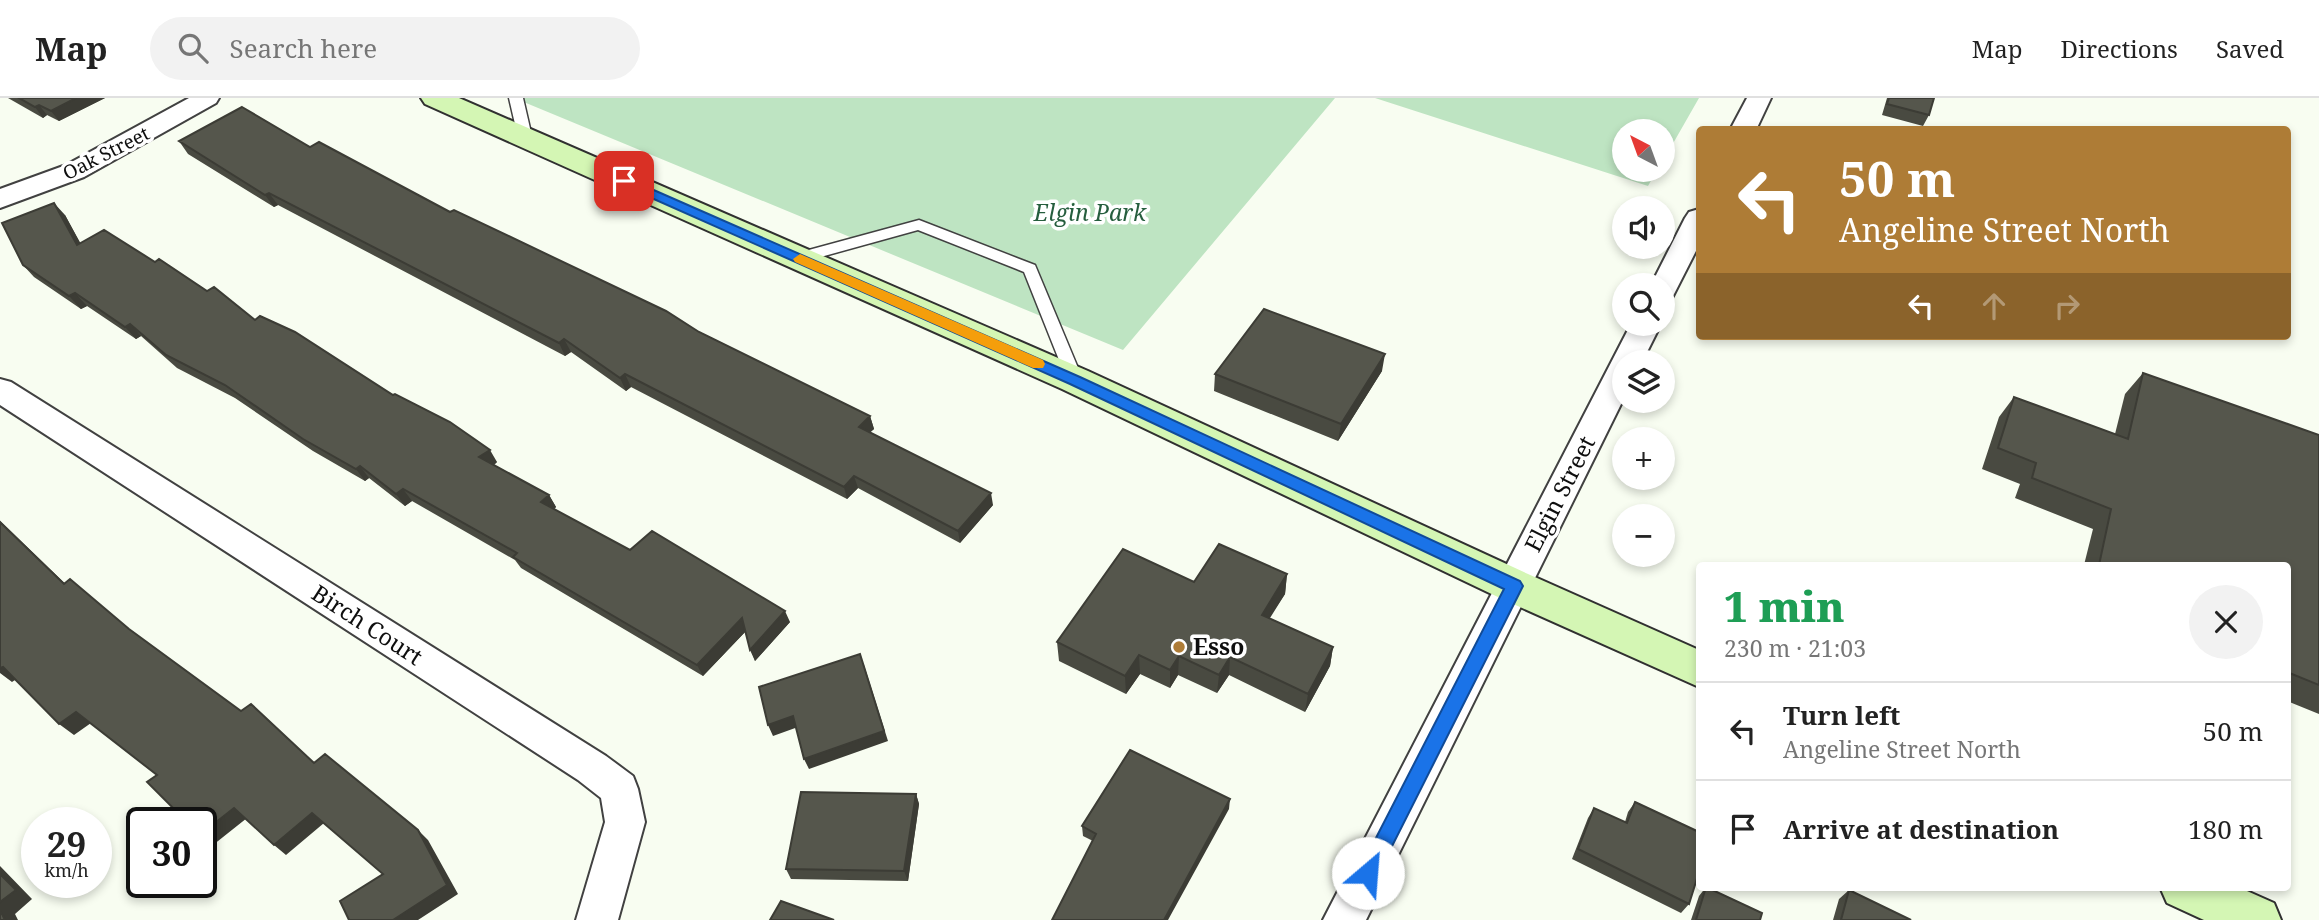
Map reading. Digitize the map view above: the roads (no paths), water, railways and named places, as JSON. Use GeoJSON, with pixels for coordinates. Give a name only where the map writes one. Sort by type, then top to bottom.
{"type":"FeatureCollection","features":[{"type":"Feature","properties":{"kind":"main road"},"geometry":{"type":"LineString","coordinates":[[435,98],[1075,380],[1514,586],[1696,668]]}},
{"type":"Feature","properties":{"kind":"main road"},"geometry":{"type":"LineString","coordinates":[[2193,891],[2257,920]]}},
{"type":"Feature","properties":{"kind":"street","name":"Oak Street"},"geometry":{"type":"LineString","coordinates":[[0,199],[75,171],[207,98]]}},
{"type":"Feature","properties":{"kind":"street"},"geometry":{"type":"LineString","coordinates":[[1746,126],[1759,98]]}},
{"type":"Feature","properties":{"kind":"street"},"geometry":{"type":"LineString","coordinates":[[1671,273],[1696,224]]}},
{"type":"Feature","properties":{"kind":"street","name":"Birch Court"},"geometry":{"type":"LineString","coordinates":[[0,390],[592,768],[619,789],[625,822],[597,920]]}},
{"type":"Feature","properties":{"kind":"street","name":"Elgin Street"},"geometry":{"type":"LineString","coordinates":[[1344,920],[1612,392]]}},
{"type":"Feature","properties":{"kind":"lane"},"geometry":{"type":"LineString","coordinates":[[516,98],[525,137]]}},
{"type":"Feature","properties":{"kind":"lane"},"geometry":{"type":"LineString","coordinates":[[799,258],[919,225],[1030,269],[1075,380]]}},
{"type":"Feature","properties":{"kind":"place","name":"Esso"},"geometry":{"type":"Point","coordinates":[1179,647]}},
{"type":"Feature","properties":{"kind":"park label","name":"Elgin Park"},"geometry":{"type":"Point","coordinates":[1090,213]}}]}
